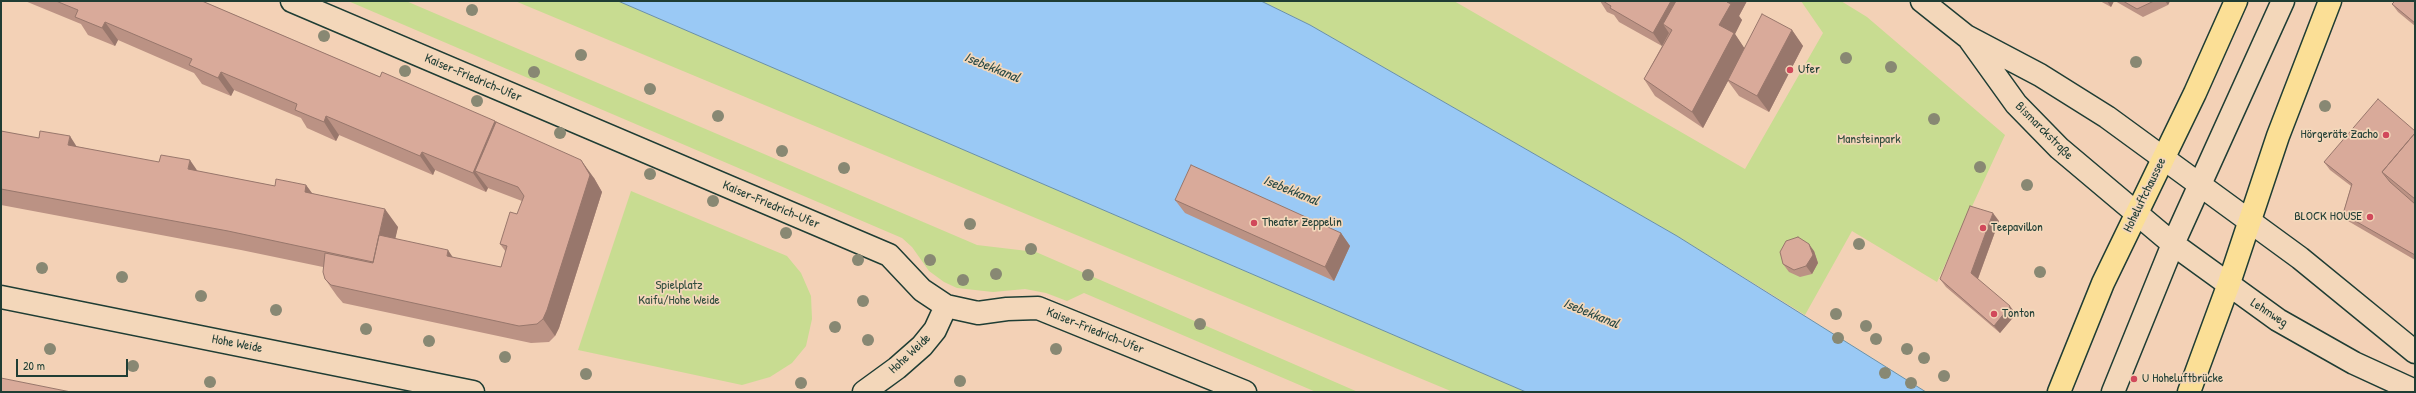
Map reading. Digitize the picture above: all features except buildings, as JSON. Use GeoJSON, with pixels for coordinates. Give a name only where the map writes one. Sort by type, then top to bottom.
{"type":"FeatureCollection","features":[{"type":"Feature","properties":{"kind":"main road","name":"Hoheluftchaussee"},"geometry":{"type":"LineString","coordinates":[[2059,392],[2103,283],[2236,1]]}},
{"type":"Feature","properties":{"kind":"main road"},"geometry":{"type":"LineString","coordinates":[[2189,392],[2228,286],[2248,222],[2330,1]]}},
{"type":"Feature","properties":{"kind":"street","name":"Kaiser-Friedrich-Ufer"},"geometry":{"type":"LineString","coordinates":[[292,1],[889,255],[922,290],[946,306],[978,313],[1007,309],[1038,308],[1245,392]]}},
{"type":"Feature","properties":{"kind":"street","name":"Bismarckstraße"},"geometry":{"type":"LineString","coordinates":[[1922,1],[1966,36],[2081,99],[2163,158]]}},
{"type":"Feature","properties":{"kind":"street"},"geometry":{"type":"LineString","coordinates":[[2113,392],[2173,244],[2283,1]]}},
{"type":"Feature","properties":{"kind":"street","name":"Bismarckstraße"},"geometry":{"type":"LineString","coordinates":[[1966,36],[2016,104],[2059,148],[2136,213]]}},
{"type":"Feature","properties":{"kind":"street"},"geometry":{"type":"LineString","coordinates":[[2163,158],[2328,280],[2415,352]]}},
{"type":"Feature","properties":{"kind":"street","name":"Lehmweg"},"geometry":{"type":"LineString","coordinates":[[2136,213],[2173,244],[2228,286],[2278,320],[2333,351],[2415,391]]}},
{"type":"Feature","properties":{"kind":"street","name":"Hohe Weide"},"geometry":{"type":"LineString","coordinates":[[1,297],[473,392]]}},
{"type":"Feature","properties":{"kind":"street","name":"Hohe Weide"},"geometry":{"type":"LineString","coordinates":[[864,392],[897,368],[922,346],[935,330],[946,306]]}},
{"type":"Feature","properties":{"kind":"green space"},"geometry":{"type":"Polygon","coordinates":[[[348,1],[406,1],[977,245],[1036,252],[1358,392],[1316,392],[1084,293],[1067,301],[1046,293],[1025,289],[993,292],[957,288],[944,282],[929,271],[912,247],[902,238],[348,1]]]}},
{"type":"Feature","properties":{"kind":"green space"},"geometry":{"type":"Polygon","coordinates":[[[515,1],[618,1],[1526,392],[1453,392],[515,1]]]}},
{"type":"Feature","properties":{"kind":"green space","name":"Mansteinpark"},"geometry":{"type":"Polygon","coordinates":[[[1261,1],[1454,1],[1745,169],[1823,33],[1801,1],[1841,1],[1867,17],[2005,135],[1937,282],[1852,231],[1805,315],[1677,236],[1310,25],[1261,1]]]}},
{"type":"Feature","properties":{"kind":"green space","name":"Spielplatz Kaifu/Hohe Weide"},"geometry":{"type":"Polygon","coordinates":[[[631,191],[787,256],[801,273],[811,296],[812,319],[806,346],[792,363],[770,377],[742,385],[578,350],[631,191]]]}},
{"type":"Feature","properties":{"kind":"water","name":"Isebekkanal"},"geometry":{"type":"Polygon","coordinates":[[[618,1],[1261,1],[1310,25],[1677,236],[1926,392],[1526,392],[618,1]]]}},
{"type":"Feature","properties":{"kind":"place","name":"Ufer"},"geometry":{"type":"Point","coordinates":[1790,70]}},
{"type":"Feature","properties":{"kind":"place","name":"Hörgeräte Zacho"},"geometry":{"type":"Point","coordinates":[2386,135]}},
{"type":"Feature","properties":{"kind":"place","name":"BLOCK HOUSE"},"geometry":{"type":"Point","coordinates":[2370,217]}},
{"type":"Feature","properties":{"kind":"place","name":"Theater Zeppelin"},"geometry":{"type":"Point","coordinates":[1254,223]}},
{"type":"Feature","properties":{"kind":"place","name":"Teepavillon"},"geometry":{"type":"Point","coordinates":[1983,228]}},
{"type":"Feature","properties":{"kind":"place","name":"Tonton"},"geometry":{"type":"Point","coordinates":[1994,314]}},
{"type":"Feature","properties":{"kind":"place","name":"U Hoheluftbrücke"},"geometry":{"type":"Point","coordinates":[2134,379]}}]}
